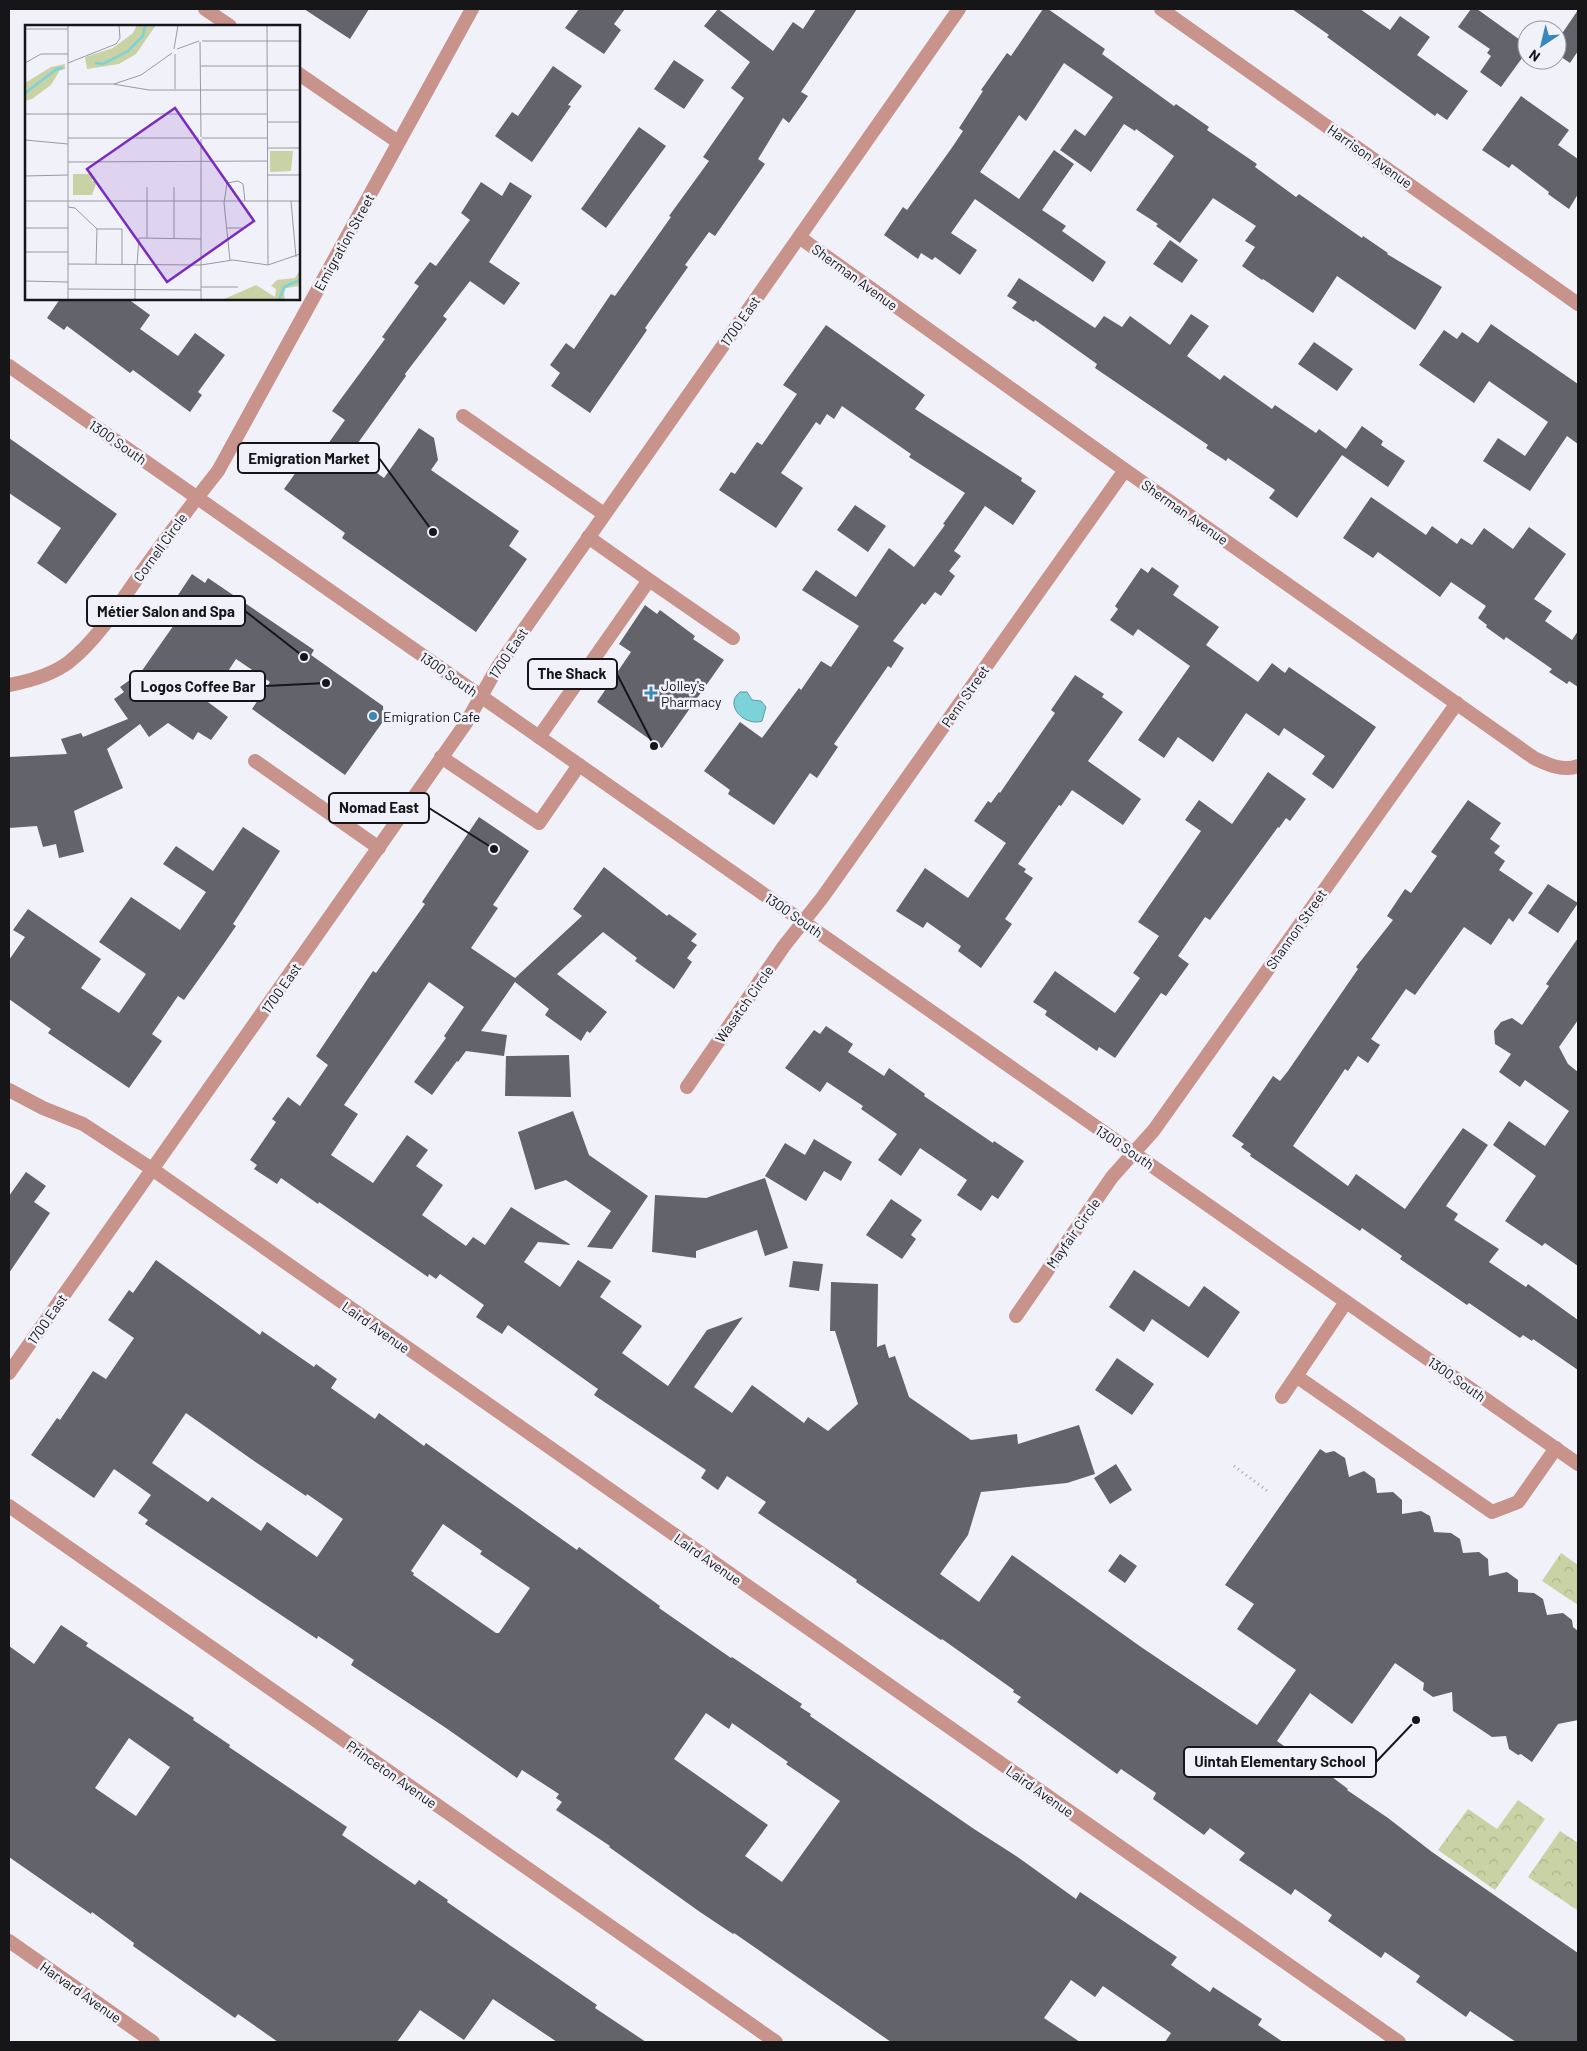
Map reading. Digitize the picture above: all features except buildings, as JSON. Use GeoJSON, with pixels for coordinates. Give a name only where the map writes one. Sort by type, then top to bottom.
{"type":"FeatureCollection","features":[{"type":"Feature","properties":{"kind":"street"},"geometry":{"type":"LineString","coordinates":[[205,9],[229,25]]}},
{"type":"Feature","properties":{"kind":"street","name":"Emigration Street"},"geometry":{"type":"LineString","coordinates":[[197,498],[218,471],[234,445],[472,9]]}},
{"type":"Feature","properties":{"kind":"street","name":"1700 East"},"geometry":{"type":"LineString","coordinates":[[9,1374],[466,723],[497,668],[959,9]]}},
{"type":"Feature","properties":{"kind":"street","name":"Harrison Avenue"},"geometry":{"type":"LineString","coordinates":[[1161,9],[1578,304]]}},
{"type":"Feature","properties":{"kind":"street"},"geometry":{"type":"LineString","coordinates":[[300,75],[398,142]]}},
{"type":"Feature","properties":{"kind":"street","name":"Sherman Avenue"},"geometry":{"type":"LineString","coordinates":[[800,237],[1125,470],[1534,758],[1554,767],[1573,768],[1578,766]]}},
{"type":"Feature","properties":{"kind":"street","name":"1300 South"},"geometry":{"type":"LineString","coordinates":[[9,366],[1578,1464]]}},
{"type":"Feature","properties":{"kind":"street"},"geometry":{"type":"LineString","coordinates":[[463,416],[604,514]]}},
{"type":"Feature","properties":{"kind":"street","name":"Penn Street"},"geometry":{"type":"LineString","coordinates":[[803,922],[1125,470]]}},
{"type":"Feature","properties":{"kind":"street","name":"Cornell Circle"},"geometry":{"type":"LineString","coordinates":[[9,686],[30,681],[49,673],[67,663],[87,646],[177,522],[197,498]]}},
{"type":"Feature","properties":{"kind":"street"},"geometry":{"type":"LineString","coordinates":[[588,537],[733,638]]}},
{"type":"Feature","properties":{"kind":"street"},"geometry":{"type":"LineString","coordinates":[[539,737],[649,580]]}},
{"type":"Feature","properties":{"kind":"street","name":"Shannon Street"},"geometry":{"type":"LineString","coordinates":[[1134,1154],[1154,1130],[1457,703]]}},
{"type":"Feature","properties":{"kind":"street"},"geometry":{"type":"LineString","coordinates":[[441,758],[538,823],[579,765]]}},
{"type":"Feature","properties":{"kind":"street"},"geometry":{"type":"LineString","coordinates":[[255,761],[379,848]]}},
{"type":"Feature","properties":{"kind":"street","name":"Wasatch Circle"},"geometry":{"type":"LineString","coordinates":[[686,1087],[784,946],[803,922]]}},
{"type":"Feature","properties":{"kind":"street","name":"Laird Avenue"},"geometry":{"type":"LineString","coordinates":[[9,1090],[43,1108],[83,1124],[152,1169],[1399,2042]]}},
{"type":"Feature","properties":{"kind":"street","name":"Mayfair Circle"},"geometry":{"type":"LineString","coordinates":[[1016,1316],[1112,1177],[1134,1154]]}},
{"type":"Feature","properties":{"kind":"street"},"geometry":{"type":"LineString","coordinates":[[1282,1396],[1346,1302]]}},
{"type":"Feature","properties":{"kind":"street"},"geometry":{"type":"LineString","coordinates":[[1296,1376],[1492,1512],[1518,1502],[1556,1448]]}},
{"type":"Feature","properties":{"kind":"street","name":"Princeton Avenue"},"geometry":{"type":"LineString","coordinates":[[9,1506],[776,2042]]}},
{"type":"Feature","properties":{"kind":"street","name":"Harvard Avenue"},"geometry":{"type":"LineString","coordinates":[[9,1941],[153,2042]]}},
{"type":"Feature","properties":{"kind":"path"},"geometry":{"type":"LineString","coordinates":[[1234,1466],[1270,1493]]}},
{"type":"Feature","properties":{"kind":"green space"},"geometry":{"type":"Polygon","coordinates":[[[1561,1553],[1578,1565],[1578,1605],[1542,1581],[1561,1553]]]}},
{"type":"Feature","properties":{"kind":"green space"},"geometry":{"type":"Polygon","coordinates":[[[1518,1800],[1545,1819],[1495,1890],[1438,1850],[1468,1809],[1497,1829],[1518,1800]]]}},
{"type":"Feature","properties":{"kind":"green space"},"geometry":{"type":"Polygon","coordinates":[[[1560,1831],[1578,1843],[1577,1910],[1528,1877],[1560,1831]]]}},
{"type":"Feature","properties":{"kind":"water"},"geometry":{"type":"Polygon","coordinates":[[[740,692],[747,692],[752,700],[761,701],[766,707],[762,721],[749,721],[738,714],[734,703],[735,697],[740,692]]]}},
{"type":"Feature","properties":{"kind":"place","name":"Emigration Market"},"geometry":{"type":"Point","coordinates":[433,532]}},
{"type":"Feature","properties":{"kind":"place","name":"Métier Salon and Spa"},"geometry":{"type":"Point","coordinates":[304,657]}},
{"type":"Feature","properties":{"kind":"place","name":"Logos Coffee Bar"},"geometry":{"type":"Point","coordinates":[326,683]}},
{"type":"Feature","properties":{"kind":"place","name":"Jolley's Pharmacy"},"geometry":{"type":"Point","coordinates":[651,693]}},
{"type":"Feature","properties":{"kind":"place","name":"Emigration Cafe"},"geometry":{"type":"Point","coordinates":[373,716]}},
{"type":"Feature","properties":{"kind":"place","name":"The Shack"},"geometry":{"type":"Point","coordinates":[654,746]}},
{"type":"Feature","properties":{"kind":"place","name":"Nomad East"},"geometry":{"type":"Point","coordinates":[494,849]}},
{"type":"Feature","properties":{"kind":"place","name":"Uintah Elementary School"},"geometry":{"type":"Point","coordinates":[1416,1720]}}]}
